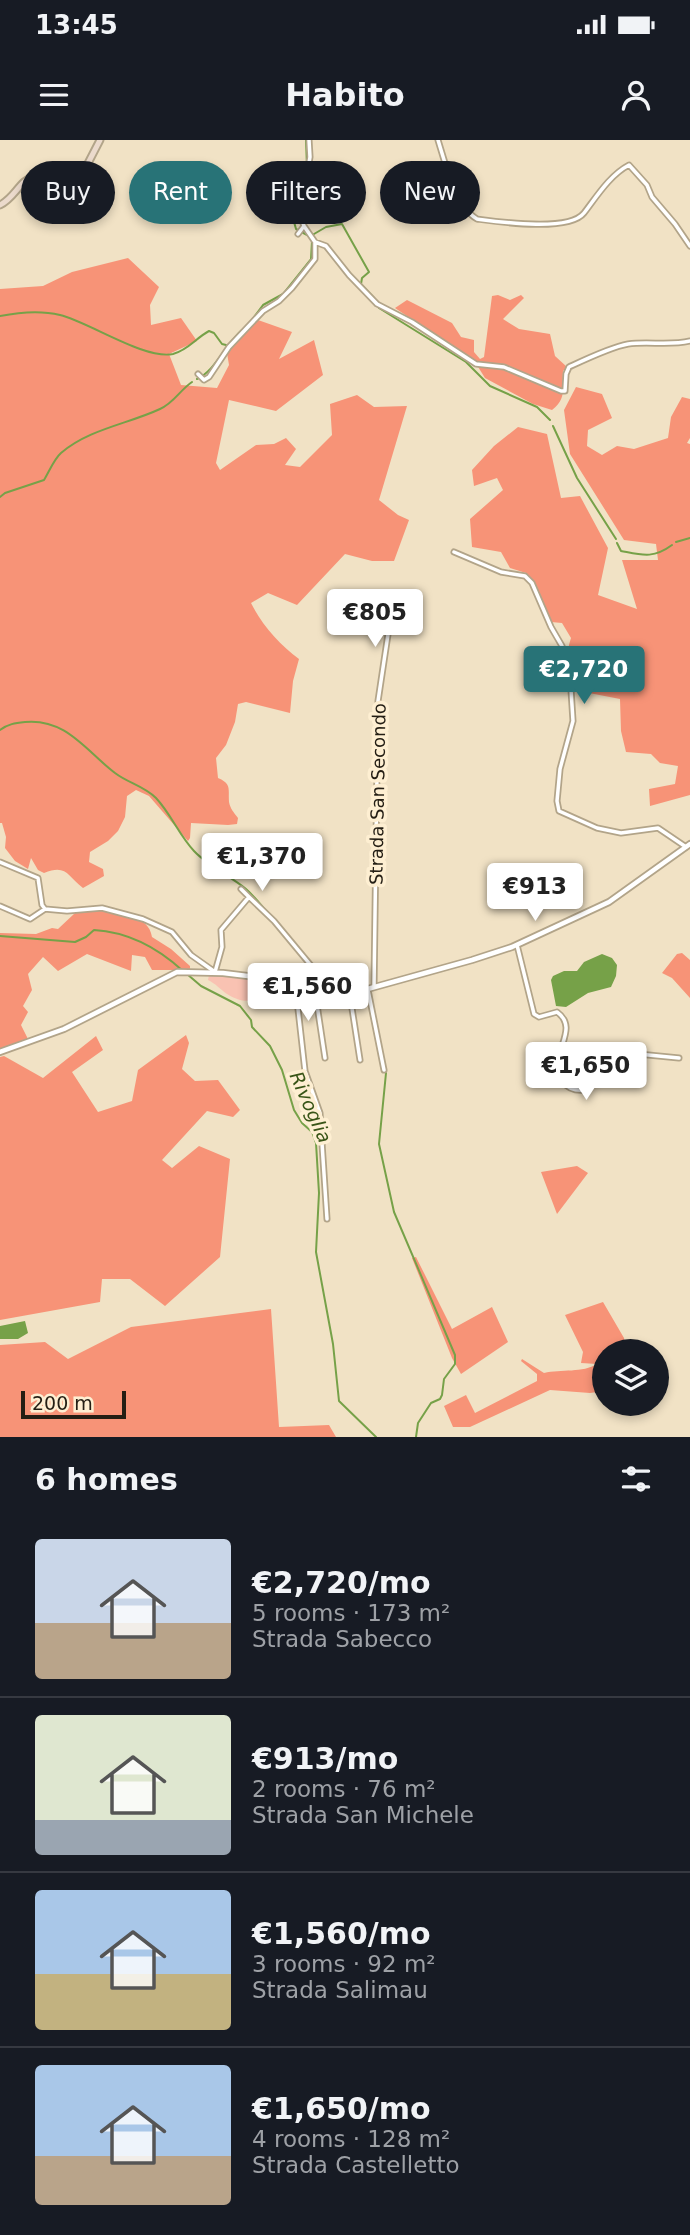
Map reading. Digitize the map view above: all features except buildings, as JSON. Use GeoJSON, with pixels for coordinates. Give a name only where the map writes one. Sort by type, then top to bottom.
{"type":"FeatureCollection","features":[{"type":"Feature","properties":{"kind":"main road"},"geometry":{"type":"LineString","coordinates":[[0,205],[11,198],[32,176],[47,174],[65,178],[79,175],[89,166],[100,140]]}},
{"type":"Feature","properties":{"kind":"street"},"geometry":{"type":"LineString","coordinates":[[309,140],[308,174],[300,210],[301,230],[315,242],[326,246],[372,300],[412,322],[476,364],[504,367],[565,391],[569,367],[621,346],[640,343],[672,345],[690,341]]}},
{"type":"Feature","properties":{"kind":"street"},"geometry":{"type":"LineString","coordinates":[[438,140],[462,205],[477,219],[557,225],[574,221],[582,216],[593,199],[618,173],[629,165],[647,185],[652,197],[676,224],[690,246]]}},
{"type":"Feature","properties":{"kind":"street"},"geometry":{"type":"LineString","coordinates":[[198,374],[204,380],[209,377],[222,355],[256,318],[292,288],[315,259],[315,242]]}},
{"type":"Feature","properties":{"kind":"street"},"geometry":{"type":"LineString","coordinates":[[0,1052],[64,1029],[180,972],[215,972],[349,989],[371,989],[517,945],[609,902],[688,845],[658,828],[621,833],[597,828],[559,811],[557,801],[560,769],[573,721],[569,674],[562,646],[525,576],[501,572],[454,552]]}},
{"type":"Feature","properties":{"kind":"street","name":"Strada San Secondo"},"geometry":{"type":"LineString","coordinates":[[384,1070],[371,989],[378,701],[393,601]]}},
{"type":"Feature","properties":{"kind":"street"},"geometry":{"type":"LineString","coordinates":[[0,862],[38,877],[42,905],[46,909]]}},
{"type":"Feature","properties":{"kind":"street"},"geometry":{"type":"LineString","coordinates":[[241,889],[291,940],[329,986]]}},
{"type":"Feature","properties":{"kind":"street"},"geometry":{"type":"LineString","coordinates":[[215,972],[222,947],[221,930],[249,897]]}},
{"type":"Feature","properties":{"kind":"street"},"geometry":{"type":"LineString","coordinates":[[0,906],[30,919],[46,909],[67,911],[102,908],[143,919],[178,937],[191,955],[215,972]]}},
{"type":"Feature","properties":{"kind":"street"},"geometry":{"type":"LineString","coordinates":[[517,945],[534,1014],[540,1017],[555,1012],[561,1015],[565,1024],[566,1037],[559,1058],[559,1072],[563,1084],[571,1089],[585,1090],[615,1061],[628,1054],[679,1058]]}},
{"type":"Feature","properties":{"kind":"street"},"geometry":{"type":"LineString","coordinates":[[297,982],[305,1072],[320,1113],[327,1219]]}},
{"type":"Feature","properties":{"kind":"street"},"geometry":{"type":"LineString","coordinates":[[314,985],[325,1058]]}},
{"type":"Feature","properties":{"kind":"street"},"geometry":{"type":"LineString","coordinates":[[349,989],[360,1060]]}},
{"type":"Feature","properties":{"kind":"shaded area"},"geometry":{"type":"Polygon","coordinates":[[[128,258],[159,287],[150,305],[151,325],[181,318],[197,341],[169,354],[181,385],[217,388],[229,365],[227,353],[258,320],[292,332],[279,359],[314,340],[323,375],[276,411],[229,400],[216,463],[220,470],[256,445],[274,444],[286,438],[296,449],[285,465],[300,467],[332,435],[330,404],[357,395],[374,407],[407,406],[379,500],[409,520],[394,561],[372,561],[345,554],[297,605],[268,593],[251,603],[272,634],[299,659],[293,681],[290,713],[246,702],[238,704],[235,722],[226,745],[216,758],[218,778],[227,785],[232,810],[238,818],[237,824],[191,823],[188,841],[149,796],[136,790],[127,796],[125,817],[118,831],[90,852],[89,862],[103,869],[104,876],[83,888],[62,871],[44,873],[38,870],[31,858],[28,869],[15,861],[5,848],[6,837],[0,823],[0,289],[43,286],[72,272],[128,258]]]}},
{"type":"Feature","properties":{"kind":"shaded area"},"geometry":{"type":"Polygon","coordinates":[[[498,295],[510,300],[521,295],[524,298],[503,319],[519,329],[550,334],[555,356],[567,367],[563,371],[562,397],[552,410],[533,404],[485,378],[475,362],[395,308],[407,300],[452,323],[461,337],[474,340],[474,352],[480,359],[484,357],[492,296],[498,295]]]}},
{"type":"Feature","properties":{"kind":"shaded area"},"geometry":{"type":"Polygon","coordinates":[[[576,387],[602,394],[612,418],[588,430],[587,446],[602,455],[617,446],[634,449],[668,438],[671,417],[682,397],[690,399],[690,438],[687,443],[690,444],[690,795],[650,806],[649,789],[675,784],[678,766],[660,763],[651,754],[626,752],[621,731],[620,699],[584,692],[569,652],[571,638],[562,623],[551,622],[534,581],[526,573],[510,568],[501,552],[472,547],[470,519],[503,490],[497,478],[474,486],[472,470],[494,446],[518,427],[547,434],[561,498],[580,496],[608,548],[598,595],[637,609],[622,560],[658,560],[656,544],[624,540],[570,454],[564,410],[576,387]]]}},
{"type":"Feature","properties":{"kind":"shaded area"},"geometry":{"type":"Polygon","coordinates":[[[98,910],[139,919],[150,929],[152,937],[171,949],[190,966],[190,970],[152,970],[145,957],[132,955],[131,971],[87,954],[58,971],[43,957],[28,974],[32,990],[23,1006],[28,1012],[21,1025],[28,1039],[0,1051],[0,933],[36,934],[52,928],[58,929],[75,913],[98,910]]]}},
{"type":"Feature","properties":{"kind":"shaded area"},"geometry":{"type":"Polygon","coordinates":[[[682,953],[690,960],[690,998],[672,978],[662,973],[677,954],[682,953]]]}},
{"type":"Feature","properties":{"kind":"shaded area"},"geometry":{"type":"Polygon","coordinates":[[[602,954],[612,958],[617,965],[611,987],[588,993],[566,1007],[556,1006],[551,980],[553,976],[564,971],[577,971],[584,962],[602,954]]]}},
{"type":"Feature","properties":{"kind":"shaded area"},"geometry":{"type":"Polygon","coordinates":[[[209,975],[277,982],[276,994],[241,1000],[227,994],[208,980],[209,975]]]}},
{"type":"Feature","properties":{"kind":"shaded area"},"geometry":{"type":"Polygon","coordinates":[[[186,1035],[189,1043],[182,1069],[195,1081],[218,1080],[240,1110],[233,1117],[207,1111],[162,1160],[172,1168],[199,1146],[230,1159],[220,1257],[165,1306],[130,1279],[102,1279],[100,1302],[0,1320],[0,1057],[4,1056],[43,1078],[96,1036],[103,1050],[72,1072],[98,1112],[132,1101],[138,1070],[186,1035]]]}},
{"type":"Feature","properties":{"kind":"shaded area"},"geometry":{"type":"Polygon","coordinates":[[[577,1166],[588,1173],[557,1214],[541,1172],[577,1166]]]}},
{"type":"Feature","properties":{"kind":"shaded area"},"geometry":{"type":"Polygon","coordinates":[[[416,1257],[452,1329],[492,1307],[508,1342],[461,1374],[412,1258],[416,1257]]]}},
{"type":"Feature","properties":{"kind":"shaded area"},"geometry":{"type":"Polygon","coordinates":[[[603,1302],[624,1339],[592,1339],[592,1364],[581,1363],[583,1352],[565,1315],[603,1302]]]}},
{"type":"Feature","properties":{"kind":"shaded area"},"geometry":{"type":"Polygon","coordinates":[[[271,1309],[279,1427],[329,1425],[336,1437],[0,1437],[0,1345],[45,1342],[68,1359],[131,1327],[271,1309]]]}},
{"type":"Feature","properties":{"kind":"shaded area"},"geometry":{"type":"Polygon","coordinates":[[[25,1321],[28,1333],[18,1339],[0,1339],[0,1326],[25,1321]]]}},
{"type":"Feature","properties":{"kind":"shaded area"},"geometry":{"type":"Polygon","coordinates":[[[522,1359],[544,1373],[591,1367],[592,1393],[550,1390],[470,1427],[453,1427],[444,1406],[466,1395],[475,1413],[537,1381],[537,1374],[521,1361],[522,1359]]]}},
{"type":"Feature","properties":{"kind":"waterway"},"geometry":{"type":"LineString","coordinates":[[306,140],[307,161]]}},
{"type":"Feature","properties":{"kind":"waterway"},"geometry":{"type":"LineString","coordinates":[[295,224],[296,229],[309,236]]}},
{"type":"Feature","properties":{"kind":"waterway"},"geometry":{"type":"LineString","coordinates":[[314,234],[326,227],[342,224],[369,272],[362,278],[361,284],[374,298]]}},
{"type":"Feature","properties":{"kind":"waterway"},"geometry":{"type":"LineString","coordinates":[[249,324],[263,305],[283,294],[311,259],[312,241]]}},
{"type":"Feature","properties":{"kind":"waterway"},"geometry":{"type":"LineString","coordinates":[[379,308],[466,362],[490,386],[537,407],[550,420]]}},
{"type":"Feature","properties":{"kind":"waterway"},"geometry":{"type":"LineString","coordinates":[[0,316],[30,312],[60,315],[133,346],[161,354],[178,352],[209,331],[226,345]]}},
{"type":"Feature","properties":{"kind":"waterway"},"geometry":{"type":"LineString","coordinates":[[197,379],[210,370],[242,330]]}},
{"type":"Feature","properties":{"kind":"waterway"},"geometry":{"type":"LineString","coordinates":[[564,385],[565,370]]}},
{"type":"Feature","properties":{"kind":"waterway"},"geometry":{"type":"LineString","coordinates":[[0,497],[44,480],[58,456],[72,445],[96,432],[165,406],[192,382]]}},
{"type":"Feature","properties":{"kind":"waterway"},"geometry":{"type":"LineString","coordinates":[[553,426],[577,478],[616,539]]}},
{"type":"Feature","properties":{"kind":"waterway"},"geometry":{"type":"LineString","coordinates":[[676,542],[690,538]]}},
{"type":"Feature","properties":{"kind":"waterway"},"geometry":{"type":"LineString","coordinates":[[617,543],[621,551],[641,555],[653,554],[672,545]]}},
{"type":"Feature","properties":{"kind":"waterway"},"geometry":{"type":"LineString","coordinates":[[0,730],[15,723],[39,722],[52,725],[75,738],[115,773],[156,798],[194,851],[246,889],[268,913]]}},
{"type":"Feature","properties":{"kind":"waterway"},"geometry":{"type":"LineString","coordinates":[[281,927],[300,950]]}},
{"type":"Feature","properties":{"kind":"waterway","name":"Rivoglia"},"geometry":{"type":"LineString","coordinates":[[0,936],[75,942],[94,930],[107,931],[142,943],[183,971]]}},
{"type":"Feature","properties":{"kind":"waterway"},"geometry":{"type":"LineString","coordinates":[[313,965],[317,970]]}},
{"type":"Feature","properties":{"kind":"waterway"},"geometry":{"type":"LineString","coordinates":[[321,972],[333,984]]}},
{"type":"Feature","properties":{"kind":"waterway","name":"Rivoglia"},"geometry":{"type":"LineString","coordinates":[[187,974],[201,986],[240,1006],[251,1020],[252,1027],[270,1046],[282,1070],[294,1110],[312,1132],[316,1143],[319,1193],[316,1252],[333,1344],[339,1401],[376,1437]]}},
{"type":"Feature","properties":{"kind":"waterway"},"geometry":{"type":"LineString","coordinates":[[386,1073],[379,1144],[394,1212],[455,1355],[455,1364],[444,1379],[442,1395],[431,1403],[418,1423],[416,1437]]}}]}
